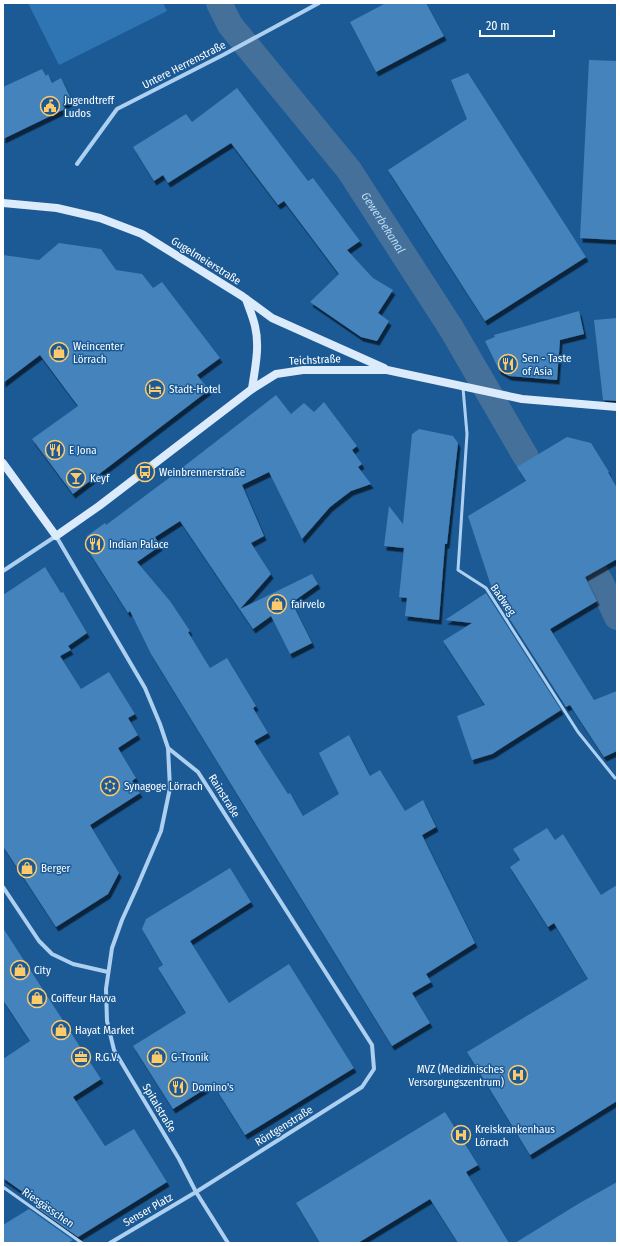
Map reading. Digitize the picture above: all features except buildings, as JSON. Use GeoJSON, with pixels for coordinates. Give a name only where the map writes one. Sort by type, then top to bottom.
{"type":"FeatureCollection","features":[{"type":"Feature","properties":{"kind":"street","name":"Untere Herrenstraße"},"geometry":{"type":"LineString","coordinates":[[77,164],[117,109],[234,49],[319,3]]}},
{"type":"Feature","properties":{"kind":"street","name":"Gugelmeierstraße"},"geometry":{"type":"LineString","coordinates":[[3,203],[57,208],[100,218],[142,234],[246,299],[272,318],[387,370]]}},
{"type":"Feature","properties":{"kind":"street"},"geometry":{"type":"LineString","coordinates":[[246,299],[255,326],[257,345],[252,389]]}},
{"type":"Feature","properties":{"kind":"street","name":"Teichstraße"},"geometry":{"type":"LineString","coordinates":[[3,571],[99,506],[252,389],[276,374],[303,370],[387,370],[522,399],[617,407]]}},
{"type":"Feature","properties":{"kind":"street"},"geometry":{"type":"LineString","coordinates":[[3,463],[56,536],[145,688],[168,748]]}},
{"type":"Feature","properties":{"kind":"street","name":"Spitalstraße"},"geometry":{"type":"LineString","coordinates":[[168,748],[170,788],[161,831],[138,888],[122,920],[112,948],[106,989],[107,1020],[114,1050],[179,1159],[196,1192],[228,1243]]}},
{"type":"Feature","properties":{"kind":"street","name":"Rainstraße"},"geometry":{"type":"LineString","coordinates":[[168,748],[198,772],[372,1045],[374,1069]]}},
{"type":"Feature","properties":{"kind":"street"},"geometry":{"type":"LineString","coordinates":[[3,887],[39,941],[52,954],[72,964],[108,972]]}},
{"type":"Feature","properties":{"kind":"street","name":"Röntgenstraße"},"geometry":{"type":"LineString","coordinates":[[196,1192],[362,1088],[374,1069]]}},
{"type":"Feature","properties":{"kind":"street","name":"Senser Platz"},"geometry":{"type":"LineString","coordinates":[[110,1243],[196,1192]]}},
{"type":"Feature","properties":{"kind":"lane","name":"Badweg"},"geometry":{"type":"LineString","coordinates":[[466,387],[467,434],[458,570],[486,588],[578,732],[615,778],[617,778]]}},
{"type":"Feature","properties":{"kind":"lane","name":"Riesgässchen"},"geometry":{"type":"LineString","coordinates":[[3,1187],[82,1243]]}},
{"type":"Feature","properties":{"kind":"shaded area"},"geometry":{"type":"Polygon","coordinates":[[[28,3],[163,3],[167,11],[59,65],[28,3]]]}},
{"type":"Feature","properties":{"kind":"waterway","name":"Gewerbekanal"},"geometry":{"type":"LineString","coordinates":[[219,3],[230,25],[349,170],[451,328],[526,457]]}},
{"type":"Feature","properties":{"kind":"waterway","name":"Gewerbekanal"},"geometry":{"type":"LineString","coordinates":[[576,541],[601,583],[617,617]]}},
{"type":"Feature","properties":{"kind":"place","name":"Jugendtreff Ludos"},"geometry":{"type":"Point","coordinates":[50,106]}},
{"type":"Feature","properties":{"kind":"place","name":"Weincenter Lörrach"},"geometry":{"type":"Point","coordinates":[59,352]}},
{"type":"Feature","properties":{"kind":"place","name":"Sen - Taste of Asia"},"geometry":{"type":"Point","coordinates":[508,364]}},
{"type":"Feature","properties":{"kind":"place","name":"Stadt-Hotel"},"geometry":{"type":"Point","coordinates":[155,389]}},
{"type":"Feature","properties":{"kind":"place","name":"E Jona"},"geometry":{"type":"Point","coordinates":[55,450]}},
{"type":"Feature","properties":{"kind":"place","name":"Weinbrennerstraße"},"geometry":{"type":"Point","coordinates":[145,472]}},
{"type":"Feature","properties":{"kind":"place","name":"Keyf"},"geometry":{"type":"Point","coordinates":[76,478]}},
{"type":"Feature","properties":{"kind":"place","name":"Indian Palace"},"geometry":{"type":"Point","coordinates":[95,544]}},
{"type":"Feature","properties":{"kind":"place","name":"fairvelo"},"geometry":{"type":"Point","coordinates":[277,604]}},
{"type":"Feature","properties":{"kind":"place","name":"Synagoge Lörrach"},"geometry":{"type":"Point","coordinates":[110,786]}},
{"type":"Feature","properties":{"kind":"place","name":"Berger"},"geometry":{"type":"Point","coordinates":[27,868]}},
{"type":"Feature","properties":{"kind":"place","name":"City"},"geometry":{"type":"Point","coordinates":[20,970]}},
{"type":"Feature","properties":{"kind":"place","name":"Coiffeur Havva"},"geometry":{"type":"Point","coordinates":[37,998]}},
{"type":"Feature","properties":{"kind":"place","name":"Hayat Market"},"geometry":{"type":"Point","coordinates":[61,1030]}},
{"type":"Feature","properties":{"kind":"place","name":"R.G.V."},"geometry":{"type":"Point","coordinates":[81,1057]}},
{"type":"Feature","properties":{"kind":"place","name":"G-Tronik"},"geometry":{"type":"Point","coordinates":[157,1057]}},
{"type":"Feature","properties":{"kind":"place","name":"MVZ (Medizinisches Versorgungszentrum)"},"geometry":{"type":"Point","coordinates":[518,1075]}},
{"type":"Feature","properties":{"kind":"place","name":"Domino's"},"geometry":{"type":"Point","coordinates":[178,1087]}},
{"type":"Feature","properties":{"kind":"place","name":"Kreiskrankenhaus Lörrach"},"geometry":{"type":"Point","coordinates":[461,1135]}}]}
